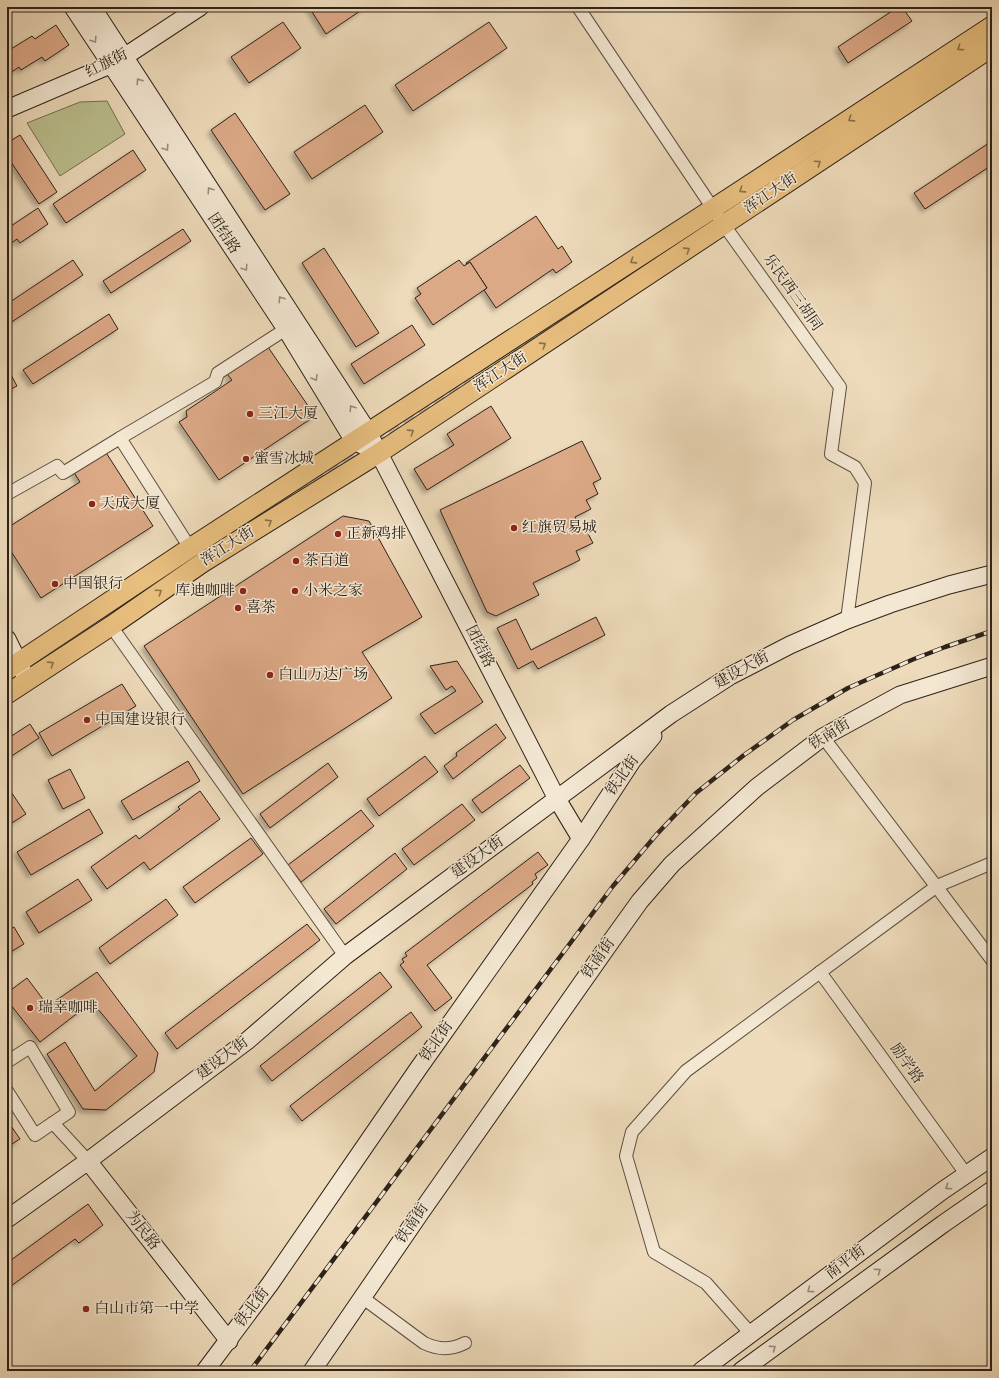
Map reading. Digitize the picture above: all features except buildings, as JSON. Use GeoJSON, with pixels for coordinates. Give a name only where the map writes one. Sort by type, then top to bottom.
{"type":"FeatureCollection","features":[{"type":"Feature","properties":{"kind":"main road","name":"浑江大街"},"geometry":{"type":"LineString","coordinates":[[13,666],[190,548],[992,26]]}},
{"type":"Feature","properties":{"kind":"main road","name":"浑江大街"},"geometry":{"type":"LineString","coordinates":[[7,694],[111,626],[202,563],[379,453],[992,47]]}},
{"type":"Feature","properties":{"kind":"street","name":"团结路"},"geometry":{"type":"LineString","coordinates":[[73,7],[117,61],[361,437]]}},
{"type":"Feature","properties":{"kind":"street","name":"团结路"},"geometry":{"type":"LineString","coordinates":[[92,7],[117,61],[286,329],[361,437],[379,453],[557,799],[581,839]]}},
{"type":"Feature","properties":{"kind":"street","name":"红旗街"},"geometry":{"type":"LineString","coordinates":[[7,109],[117,61],[200,7]]}},
{"type":"Feature","properties":{"kind":"street","name":"乐民西三胡同"},"geometry":{"type":"LineString","coordinates":[[578,7],[724,225],[840,387],[831,454],[855,467],[865,483],[847,620]]}},
{"type":"Feature","properties":{"kind":"street"},"geometry":{"type":"LineString","coordinates":[[7,494],[56,466],[63,473],[215,382],[218,373],[286,329]]}},
{"type":"Feature","properties":{"kind":"street"},"geometry":{"type":"LineString","coordinates":[[120,438],[190,548]]}},
{"type":"Feature","properties":{"kind":"street","name":"建设大街"},"geometry":{"type":"LineString","coordinates":[[7,1219],[88,1161],[247,1041],[345,956],[671,714],[730,676],[790,645],[847,620],[949,584],[992,574]]}},
{"type":"Feature","properties":{"kind":"street"},"geometry":{"type":"LineString","coordinates":[[111,626],[345,956]]}},
{"type":"Feature","properties":{"kind":"street"},"geometry":{"type":"LineString","coordinates":[[7,639],[13,666],[27,680]]}},
{"type":"Feature","properties":{"kind":"street","name":"铁南街"},"geometry":{"type":"LineString","coordinates":[[312,1371],[640,901],[672,864],[757,787],[823,737],[900,695],[992,666]]}},
{"type":"Feature","properties":{"kind":"street","name":"铁北街"},"geometry":{"type":"LineString","coordinates":[[205,1371],[270,1284],[418,1069],[581,839],[632,761],[671,714]]}},
{"type":"Feature","properties":{"kind":"street"},"geometry":{"type":"LineString","coordinates":[[823,737],[992,960]]}},
{"type":"Feature","properties":{"kind":"street"},"geometry":{"type":"LineString","coordinates":[[750,1334],[706,1284],[654,1252],[626,1156],[632,1132],[686,1071],[937,886],[992,862]]}},
{"type":"Feature","properties":{"kind":"street","name":"励学路"},"geometry":{"type":"LineString","coordinates":[[820,972],[966,1174]]}},
{"type":"Feature","properties":{"kind":"street"},"geometry":{"type":"LineString","coordinates":[[7,1091],[35,1136],[69,1112],[30,1048],[8,1059]]}},
{"type":"Feature","properties":{"kind":"street","name":"为民路"},"geometry":{"type":"LineString","coordinates":[[53,1123],[88,1161],[228,1341]]}},
{"type":"Feature","properties":{"kind":"street","name":"南平街"},"geometry":{"type":"LineString","coordinates":[[701,1371],[942,1191],[992,1157]]}},
{"type":"Feature","properties":{"kind":"street","name":"南平街"},"geometry":{"type":"LineString","coordinates":[[741,1371],[942,1224],[992,1190]]}},
{"type":"Feature","properties":{"kind":"street"},"geometry":{"type":"LineString","coordinates":[[362,1298],[424,1343],[434,1348],[455,1347],[465,1343]]}},
{"type":"Feature","properties":{"kind":"green space"},"geometry":{"type":"Polygon","coordinates":[[[107,101],[125,134],[60,176],[27,123],[80,102],[107,101]]]}},
{"type":"Feature","properties":{"kind":"tunnel"},"geometry":{"type":"LineString","coordinates":[[268,511],[562,318]]}},
{"type":"Feature","properties":{"kind":"tunnel"},"geometry":{"type":"LineString","coordinates":[[52,651],[159,582]]}},
{"type":"Feature","properties":{"kind":"railway"},"geometry":{"type":"LineString","coordinates":[[250,1371],[613,886],[657,834],[696,793],[744,755],[793,720],[848,688],[914,659],[992,631]]}},
{"type":"Feature","properties":{"kind":"place","name":"三江大厦"},"geometry":{"type":"Point","coordinates":[250,414]}},
{"type":"Feature","properties":{"kind":"place","name":"蜜雪冰城"},"geometry":{"type":"Point","coordinates":[246,459]}},
{"type":"Feature","properties":{"kind":"place","name":"天成大厦"},"geometry":{"type":"Point","coordinates":[92,504]}},
{"type":"Feature","properties":{"kind":"place","name":"红旗贸易城"},"geometry":{"type":"Point","coordinates":[514,528]}},
{"type":"Feature","properties":{"kind":"place","name":"正新鸡排"},"geometry":{"type":"Point","coordinates":[338,534]}},
{"type":"Feature","properties":{"kind":"place","name":"茶百道"},"geometry":{"type":"Point","coordinates":[296,561]}},
{"type":"Feature","properties":{"kind":"place","name":"中国银行"},"geometry":{"type":"Point","coordinates":[55,584]}},
{"type":"Feature","properties":{"kind":"place","name":"库迪咖啡"},"geometry":{"type":"Point","coordinates":[243,591]}},
{"type":"Feature","properties":{"kind":"place","name":"小米之家"},"geometry":{"type":"Point","coordinates":[295,591]}},
{"type":"Feature","properties":{"kind":"place","name":"喜茶"},"geometry":{"type":"Point","coordinates":[238,608]}},
{"type":"Feature","properties":{"kind":"place","name":"白山万达广场"},"geometry":{"type":"Point","coordinates":[270,675]}},
{"type":"Feature","properties":{"kind":"place","name":"中国建设银行"},"geometry":{"type":"Point","coordinates":[87,720]}},
{"type":"Feature","properties":{"kind":"place","name":"瑞幸咖啡"},"geometry":{"type":"Point","coordinates":[30,1008]}},
{"type":"Feature","properties":{"kind":"place","name":"白山市第一中学"},"geometry":{"type":"Point","coordinates":[86,1309]}}]}
